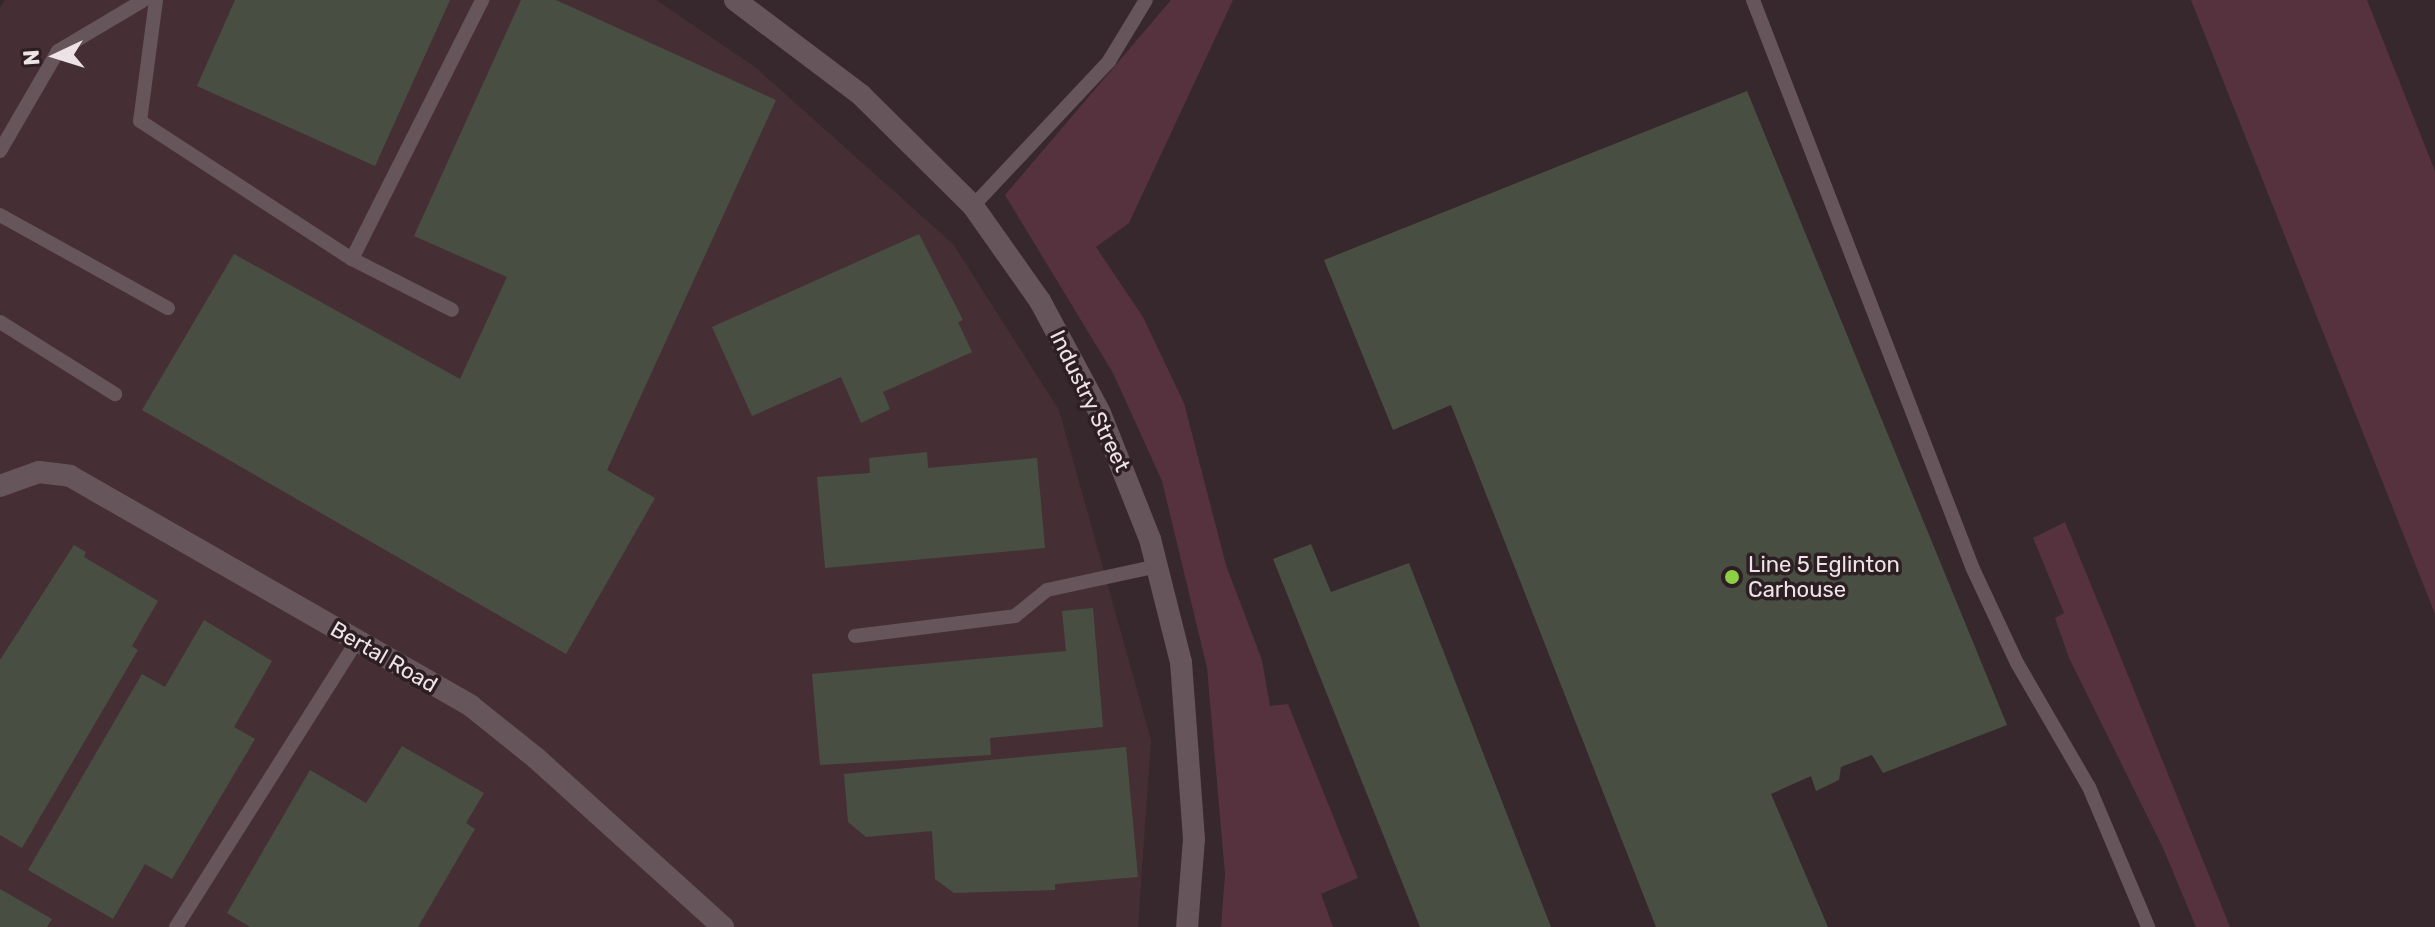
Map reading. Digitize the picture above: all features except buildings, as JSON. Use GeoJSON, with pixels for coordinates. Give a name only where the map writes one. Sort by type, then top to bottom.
{"type":"FeatureCollection","features":[{"type":"Feature","properties":{"kind":"street","name":"Industry Street"},"geometry":{"type":"LineString","coordinates":[[735,0],[861,95],[973,206],[1040,301],[1081,374],[1123,466],[1158,566],[1181,662],[1194,839],[1187,927]]}},
{"type":"Feature","properties":{"kind":"street","name":"Bertal Road"},"geometry":{"type":"LineString","coordinates":[[0,486],[39,472],[70,476],[482,715],[723,927]]}},
{"type":"Feature","properties":{"kind":"lane"},"geometry":{"type":"LineString","coordinates":[[0,151],[58,51],[144,0]]}},
{"type":"Feature","properties":{"kind":"lane"},"geometry":{"type":"LineString","coordinates":[[156,0],[140,121],[352,259],[452,310]]}},
{"type":"Feature","properties":{"kind":"lane"},"geometry":{"type":"LineString","coordinates":[[352,259],[482,0]]}},
{"type":"Feature","properties":{"kind":"lane"},"geometry":{"type":"LineString","coordinates":[[973,206],[1109,61],[1146,0]]}},
{"type":"Feature","properties":{"kind":"lane"},"geometry":{"type":"LineString","coordinates":[[1753,0],[1973,569],[2017,663],[2089,787],[2148,927]]}},
{"type":"Feature","properties":{"kind":"lane"},"geometry":{"type":"LineString","coordinates":[[0,215],[168,308]]}},
{"type":"Feature","properties":{"kind":"lane"},"geometry":{"type":"LineString","coordinates":[[0,322],[115,394]]}},
{"type":"Feature","properties":{"kind":"lane"},"geometry":{"type":"LineString","coordinates":[[855,636],[1015,616],[1047,590],[1158,566]]}},
{"type":"Feature","properties":{"kind":"lane"},"geometry":{"type":"LineString","coordinates":[[176,927],[356,642]]}},
{"type":"Feature","properties":{"kind":"shaded area"},"geometry":{"type":"Polygon","coordinates":[[[5,0],[656,0],[755,67],[953,244],[1059,410],[1151,740],[1138,927],[0,927],[0,8],[5,0]]]}},
{"type":"Feature","properties":{"kind":"shaded area"},"geometry":{"type":"Polygon","coordinates":[[[1171,0],[1233,0],[1129,223],[1096,247],[1143,317],[1184,403],[1226,565],[1262,660],[1270,706],[1288,704],[1358,878],[1321,894],[1333,927],[1221,927],[1225,874],[1207,668],[1162,481],[1113,373],[1005,195],[1171,0]]]}},
{"type":"Feature","properties":{"kind":"shaded area"},"geometry":{"type":"Polygon","coordinates":[[[2191,0],[2367,0],[2435,171],[2435,614],[2191,0]]]}},
{"type":"Feature","properties":{"kind":"shaded area"},"geometry":{"type":"Polygon","coordinates":[[[2065,522],[2230,927],[2196,927],[2163,848],[2069,658],[2055,618],[2064,613],[2033,538],[2065,522]]]}},
{"type":"Feature","properties":{"kind":"place","name":"Line 5 Eglinton Carhouse"},"geometry":{"type":"Point","coordinates":[1732,577]}}]}
